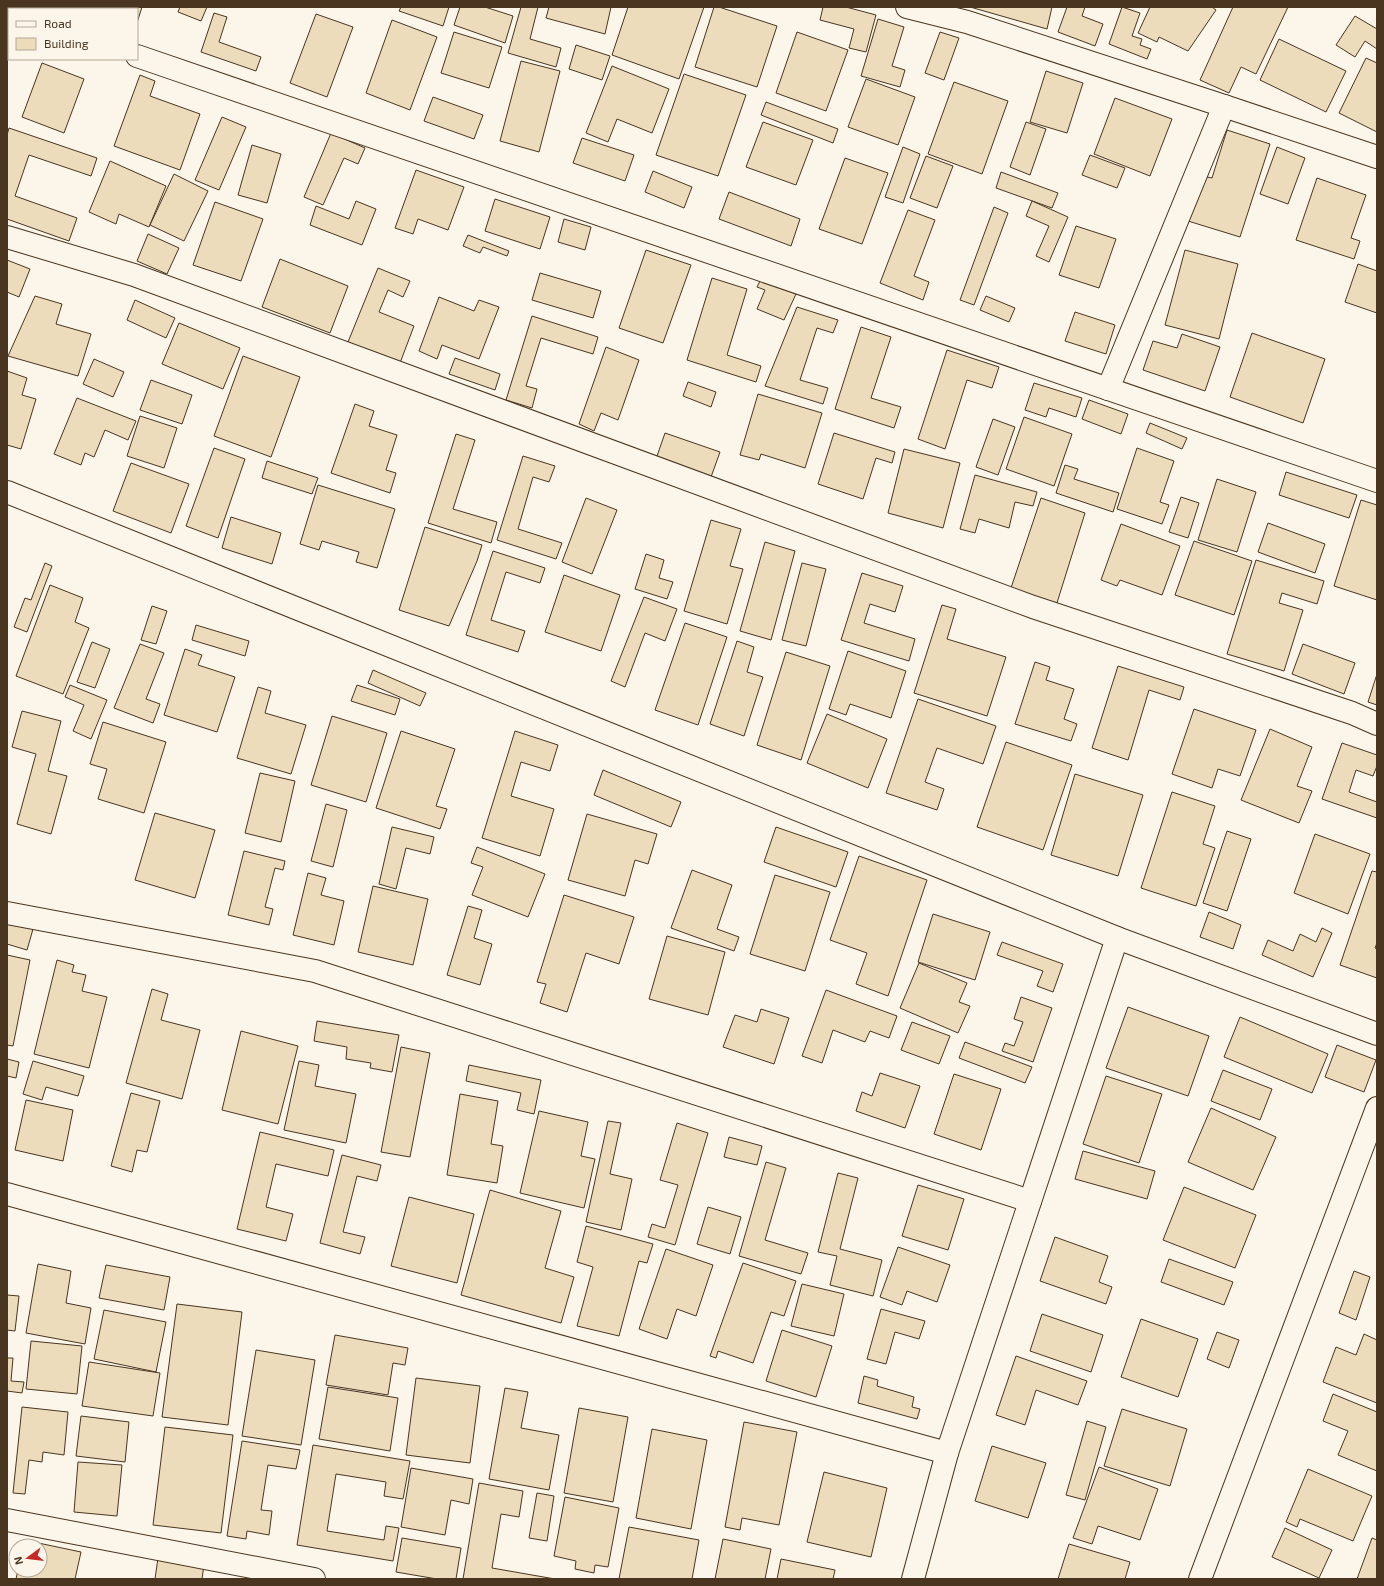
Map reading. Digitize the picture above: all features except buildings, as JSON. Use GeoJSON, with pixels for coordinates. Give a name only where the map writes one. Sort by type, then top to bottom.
{"type":"FeatureCollection","features":[{"type":"Feature","properties":{"kind":"street"},"geometry":{"type":"LineString","coordinates":[[907,7],[967,22],[1377,157]]}},
{"type":"Feature","properties":{"kind":"street"},"geometry":{"type":"LineString","coordinates":[[138,56],[1377,481]]}},
{"type":"Feature","properties":{"kind":"street"},"geometry":{"type":"LineString","coordinates":[[1108,389],[1224,106]]}},
{"type":"Feature","properties":{"kind":"street"},"geometry":{"type":"LineString","coordinates":[[7,237],[134,275],[1033,607],[1352,713],[1377,724]]}},
{"type":"Feature","properties":{"kind":"street"},"geometry":{"type":"LineString","coordinates":[[7,492],[1117,938],[1377,1034]]}},
{"type":"Feature","properties":{"kind":"street"},"geometry":{"type":"LineString","coordinates":[[7,913],[315,971],[1030,1201]]}},
{"type":"Feature","properties":{"kind":"street"},"geometry":{"type":"LineString","coordinates":[[914,1579],[947,1454],[1117,938]]}},
{"type":"Feature","properties":{"kind":"street"},"geometry":{"type":"LineString","coordinates":[[1200,1579],[1377,1108]]}},
{"type":"Feature","properties":{"kind":"street"},"geometry":{"type":"LineString","coordinates":[[7,1194],[947,1454]]}},
{"type":"Feature","properties":{"kind":"street"},"geometry":{"type":"LineString","coordinates":[[7,1520],[314,1579]]}}]}
